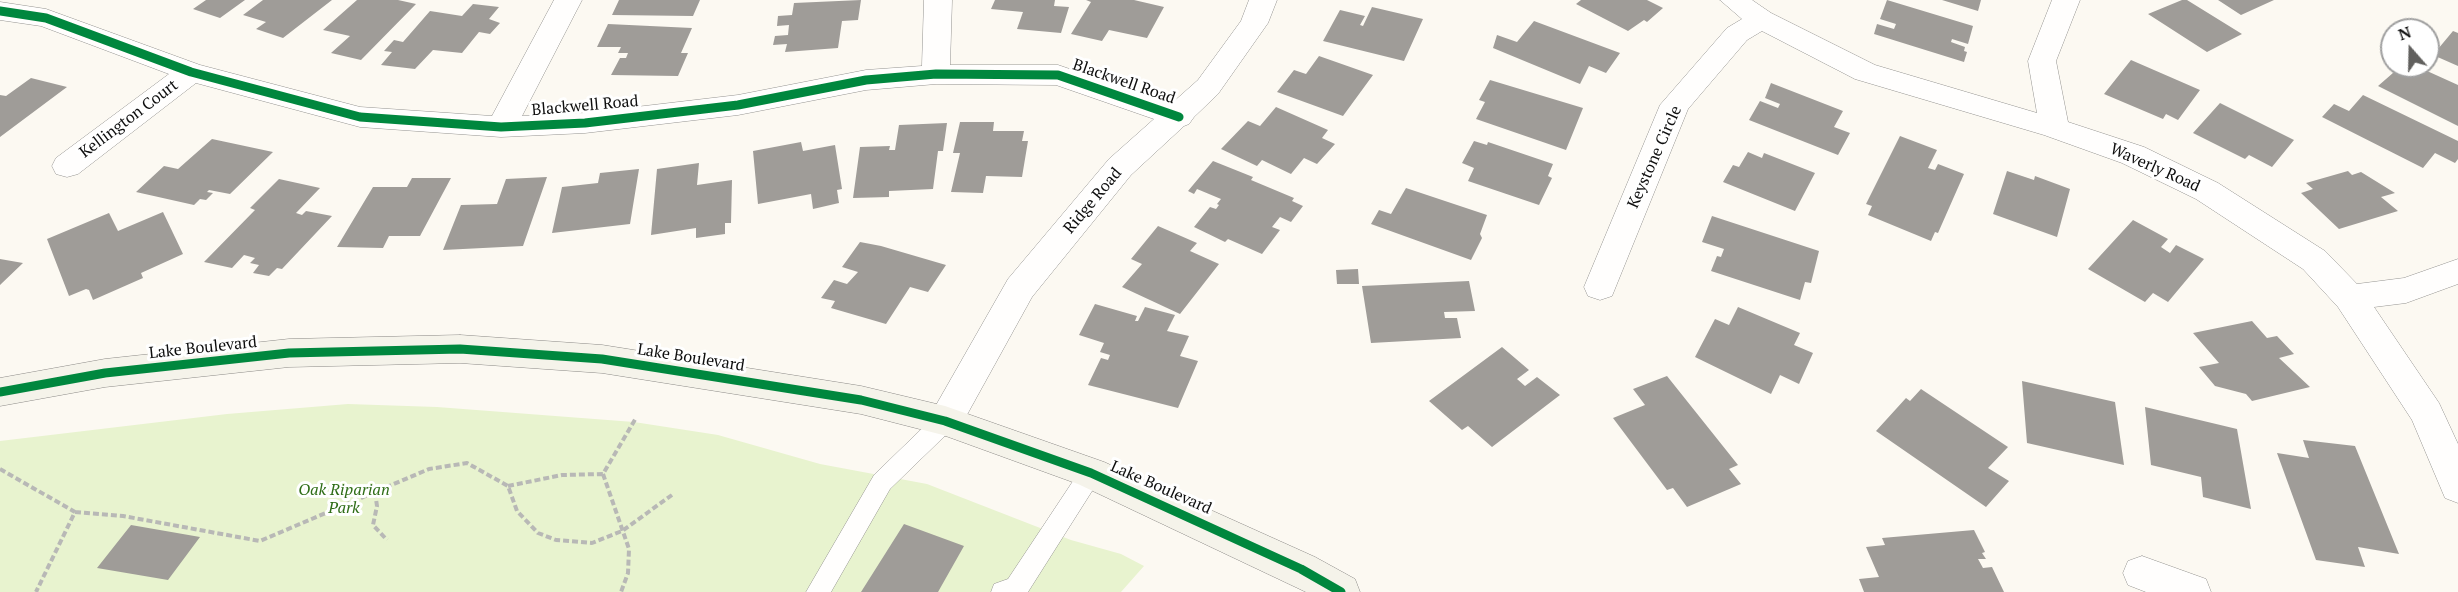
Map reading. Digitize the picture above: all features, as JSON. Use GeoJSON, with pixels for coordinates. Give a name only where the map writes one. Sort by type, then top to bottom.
{"type":"FeatureCollection","features":[{"type":"Feature","properties":{"kind":"main road","name":"Lake Boulevard"},"geometry":{"type":"LineString","coordinates":[[0,392],[105,373],[289,353],[460,349],[602,359],[861,400],[945,420],[1091,473],[1301,569],[1341,592]]}},
{"type":"Feature","properties":{"kind":"street"},"geometry":{"type":"LineString","coordinates":[[501,127],[568,0]]}},
{"type":"Feature","properties":{"kind":"street"},"geometry":{"type":"LineString","coordinates":[[936,74],[938,0]]}},
{"type":"Feature","properties":{"kind":"street","name":"Ridge Road"},"geometry":{"type":"LineString","coordinates":[[945,420],[1020,288],[1120,167],[1179,117],[1208,87],[1254,23],[1263,0]]}},
{"type":"Feature","properties":{"kind":"street","name":"Waverly Road"},"geometry":{"type":"LineString","coordinates":[[1734,0],[1761,19],[1866,72],[2054,128],[2133,155],[2207,191],[2314,260],[2350,298],[2427,413],[2458,487]]}},
{"type":"Feature","properties":{"kind":"street"},"geometry":{"type":"LineString","coordinates":[[2054,128],[2042,61],[2066,0]]}},
{"type":"Feature","properties":{"kind":"street","name":"Blackwell Road"},"geometry":{"type":"LineString","coordinates":[[0,11],[46,18],[191,72],[360,117],[501,127],[585,123],[726,106],[866,81],[936,74],[1058,75],[1179,117]]}},
{"type":"Feature","properties":{"kind":"street","name":"Keystone Circle"},"geometry":{"type":"LineString","coordinates":[[1600,287],[1675,105],[1737,34],[1761,19]]}},
{"type":"Feature","properties":{"kind":"street","name":"Kellington Court"},"geometry":{"type":"LineString","coordinates":[[67,166],[191,72]]}},
{"type":"Feature","properties":{"kind":"street"},"geometry":{"type":"LineString","coordinates":[[2350,298],[2406,290],[2458,270]]}},
{"type":"Feature","properties":{"kind":"street"},"geometry":{"type":"LineString","coordinates":[[2142,573],[2192,592]]}},
{"type":"Feature","properties":{"kind":"lane"},"geometry":{"type":"LineString","coordinates":[[818,592],[882,482],[945,420]]}},
{"type":"Feature","properties":{"kind":"lane"},"geometry":{"type":"LineString","coordinates":[[1003,592],[1016,589],[1091,473]]}},
{"type":"Feature","properties":{"kind":"path"},"geometry":{"type":"LineString","coordinates":[[621,592],[628,573],[629,549],[603,474],[636,418]]}},
{"type":"Feature","properties":{"kind":"path"},"geometry":{"type":"LineString","coordinates":[[0,469],[75,513],[123,516],[260,541],[429,469],[467,464],[508,486],[562,475],[603,474]]}},
{"type":"Feature","properties":{"kind":"path"},"geometry":{"type":"LineString","coordinates":[[508,486],[517,511],[538,533],[556,540],[592,543],[622,531],[672,495]]}},
{"type":"Feature","properties":{"kind":"path"},"geometry":{"type":"LineString","coordinates":[[375,492],[377,506],[373,525],[387,540]]}},
{"type":"Feature","properties":{"kind":"path"},"geometry":{"type":"LineString","coordinates":[[36,592],[75,513]]}},
{"type":"Feature","properties":{"kind":"green space","name":"Oak Riparian Park"},"geometry":{"type":"Polygon","coordinates":[[[348,404],[437,407],[634,422],[718,435],[820,464],[927,484],[1071,540],[1121,554],[1144,566],[1121,592],[0,592],[0,441],[227,414],[348,404]]]}},
{"type":"Feature","properties":{"kind":"building"},"geometry":{"type":"Polygon","coordinates":[[[206,0],[245,0],[220,18],[193,9],[206,0]]]}},
{"type":"Feature","properties":{"kind":"building"},"geometry":{"type":"Polygon","coordinates":[[[263,0],[332,0],[283,38],[256,29],[266,22],[243,15],[263,0]]]}},
{"type":"Feature","properties":{"kind":"building"},"geometry":{"type":"Polygon","coordinates":[[[357,0],[398,0],[416,4],[361,60],[331,53],[350,36],[323,30],[357,0]]]}},
{"type":"Feature","properties":{"kind":"building"},"geometry":{"type":"Polygon","coordinates":[[[619,0],[700,0],[693,16],[612,15],[619,0]]]}},
{"type":"Feature","properties":{"kind":"building"},"geometry":{"type":"Polygon","coordinates":[[[861,0],[858,20],[842,21],[838,48],[785,52],[787,44],[773,45],[775,36],[788,35],[789,25],[777,26],[778,16],[792,15],[794,3],[861,0]]]}},
{"type":"Feature","properties":{"kind":"building"},"geometry":{"type":"Polygon","coordinates":[[[995,0],[1055,0],[1054,6],[1069,7],[1061,33],[1017,29],[1023,12],[991,9],[995,0]]]}},
{"type":"Feature","properties":{"kind":"building"},"geometry":{"type":"Polygon","coordinates":[[[1086,0],[1134,0],[1164,7],[1147,38],[1109,30],[1102,41],[1071,34],[1091,2],[1086,0]]]}},
{"type":"Feature","properties":{"kind":"building"},"geometry":{"type":"Polygon","coordinates":[[[1581,0],[1647,0],[1663,8],[1647,22],[1644,20],[1628,31],[1576,4],[1581,0]]]}},
{"type":"Feature","properties":{"kind":"building"},"geometry":{"type":"Polygon","coordinates":[[[1887,0],[1973,26],[1968,44],[1952,39],[1951,42],[1965,47],[1964,51],[1967,52],[1964,62],[1874,34],[1877,24],[1894,29],[1896,24],[1880,19],[1887,0]]]}},
{"type":"Feature","properties":{"kind":"building"},"geometry":{"type":"Polygon","coordinates":[[[1942,0],[1981,0],[1978,11],[1942,0]]]}},
{"type":"Feature","properties":{"kind":"building"},"geometry":{"type":"Polygon","coordinates":[[[2187,0],[2242,34],[2207,52],[2148,14],[2187,0]]]}},
{"type":"Feature","properties":{"kind":"building"},"geometry":{"type":"Polygon","coordinates":[[[2218,0],[2274,0],[2241,15],[2218,0]]]}},
{"type":"Feature","properties":{"kind":"building"},"geometry":{"type":"Polygon","coordinates":[[[473,4],[499,7],[489,19],[500,23],[490,34],[479,32],[462,53],[433,50],[415,69],[381,65],[392,52],[384,51],[394,40],[403,42],[430,11],[462,16],[473,4]]]}},
{"type":"Feature","properties":{"kind":"building"},"geometry":{"type":"Polygon","coordinates":[[[1372,7],[1423,19],[1404,61],[1323,41],[1340,10],[1365,16],[1360,25],[1363,26],[1372,7]]]}},
{"type":"Feature","properties":{"kind":"building"},"geometry":{"type":"Polygon","coordinates":[[[1534,21],[1620,53],[1606,73],[1589,66],[1580,84],[1493,48],[1497,35],[1517,42],[1534,21]]]}},
{"type":"Feature","properties":{"kind":"building"},"geometry":{"type":"Polygon","coordinates":[[[608,24],[692,28],[681,53],[688,53],[678,76],[611,75],[620,58],[626,58],[628,53],[618,53],[621,47],[597,47],[608,24]]]}},
{"type":"Feature","properties":{"kind":"building"},"geometry":{"type":"Polygon","coordinates":[[[2453,31],[2458,33],[2458,66],[2440,58],[2440,47],[2453,31]]]}},
{"type":"Feature","properties":{"kind":"building"},"geometry":{"type":"Polygon","coordinates":[[[1319,56],[1373,75],[1343,116],[1277,92],[1294,70],[1306,74],[1319,56]]]}},
{"type":"Feature","properties":{"kind":"building"},"geometry":{"type":"Polygon","coordinates":[[[2131,60],[2200,90],[2178,120],[2166,114],[2163,119],[2104,94],[2131,60]]]}},
{"type":"Feature","properties":{"kind":"building"},"geometry":{"type":"Polygon","coordinates":[[[2440,77],[2458,85],[2458,126],[2378,86],[2387,78],[2440,77]]]}},
{"type":"Feature","properties":{"kind":"building"},"geometry":{"type":"Polygon","coordinates":[[[31,78],[67,87],[0,137],[0,95],[6,96],[31,78]]]}},
{"type":"Feature","properties":{"kind":"building"},"geometry":{"type":"Polygon","coordinates":[[[1490,80],[1583,108],[1566,150],[1476,119],[1485,102],[1479,100],[1490,80]]]}},
{"type":"Feature","properties":{"kind":"building"},"geometry":{"type":"Polygon","coordinates":[[[1771,83],[1843,111],[1834,127],[1850,133],[1838,155],[1749,120],[1760,101],[1778,108],[1780,104],[1765,98],[1771,83]]]}},
{"type":"Feature","properties":{"kind":"building"},"geometry":{"type":"Polygon","coordinates":[[[2363,95],[2458,141],[2458,159],[2455,163],[2435,153],[2423,168],[2322,117],[2334,104],[2349,111],[2363,95]]]}},
{"type":"Feature","properties":{"kind":"building"},"geometry":{"type":"Polygon","coordinates":[[[2220,103],[2294,140],[2272,167],[2249,155],[2245,159],[2193,133],[2220,103]]]}},
{"type":"Feature","properties":{"kind":"building"},"geometry":{"type":"Polygon","coordinates":[[[1276,107],[1328,130],[1322,138],[1335,144],[1317,164],[1304,158],[1291,174],[1262,160],[1257,166],[1221,149],[1248,121],[1260,126],[1276,107]]]}},
{"type":"Feature","properties":{"kind":"building"},"geometry":{"type":"Polygon","coordinates":[[[960,122],[994,122],[993,131],[1024,131],[1022,141],[1028,141],[1022,177],[986,176],[983,193],[951,192],[960,153],[953,153],[960,122]]]}},
{"type":"Feature","properties":{"kind":"building"},"geometry":{"type":"Polygon","coordinates":[[[947,123],[943,151],[938,151],[933,189],[889,191],[889,197],[853,198],[860,147],[890,146],[889,150],[895,150],[899,125],[947,123]]]}},
{"type":"Feature","properties":{"kind":"building"},"geometry":{"type":"Polygon","coordinates":[[[1900,136],[1937,150],[1928,168],[1935,170],[1938,164],[1964,174],[1938,233],[1935,232],[1931,241],[1868,215],[1872,206],[1866,204],[1900,136]]]}},
{"type":"Feature","properties":{"kind":"building"},"geometry":{"type":"Polygon","coordinates":[[[212,139],[273,152],[230,194],[209,190],[207,192],[213,193],[206,200],[200,199],[194,205],[136,192],[164,166],[178,169],[212,139]]]}},
{"type":"Feature","properties":{"kind":"building"},"geometry":{"type":"Polygon","coordinates":[[[1474,141],[1487,145],[1488,142],[1553,164],[1548,176],[1552,178],[1539,205],[1468,181],[1474,168],[1462,163],[1474,141]]]}},
{"type":"Feature","properties":{"kind":"building"},"geometry":{"type":"Polygon","coordinates":[[[801,142],[803,151],[835,145],[842,189],[837,190],[839,203],[813,209],[811,194],[758,204],[753,151],[801,142]]]}},
{"type":"Feature","properties":{"kind":"building"},"geometry":{"type":"Polygon","coordinates":[[[1748,152],[1762,158],[1764,153],[1815,173],[1795,211],[1723,182],[1733,165],[1739,167],[1748,152]]]}},
{"type":"Feature","properties":{"kind":"building"},"geometry":{"type":"Polygon","coordinates":[[[1213,161],[1253,177],[1251,180],[1294,198],[1292,201],[1303,206],[1291,222],[1280,217],[1272,227],[1280,230],[1262,254],[1228,239],[1225,242],[1194,227],[1210,207],[1216,209],[1221,199],[1197,189],[1194,194],[1188,191],[1213,161]]]}},
{"type":"Feature","properties":{"kind":"building"},"geometry":{"type":"Polygon","coordinates":[[[699,163],[697,185],[732,180],[731,223],[725,223],[725,234],[696,238],[696,228],[651,235],[657,169],[699,163]]]}},
{"type":"Feature","properties":{"kind":"building"},"geometry":{"type":"Polygon","coordinates":[[[639,169],[630,224],[552,233],[562,187],[598,183],[600,173],[639,169]]]}},
{"type":"Feature","properties":{"kind":"building"},"geometry":{"type":"Polygon","coordinates":[[[2007,171],[2034,180],[2035,176],[2070,189],[2057,237],[1993,214],[2007,171]]]}},
{"type":"Feature","properties":{"kind":"building"},"geometry":{"type":"Polygon","coordinates":[[[2348,171],[2352,175],[2361,172],[2395,193],[2381,197],[2398,211],[2339,229],[2301,193],[2313,189],[2306,183],[2348,171]]]}},
{"type":"Feature","properties":{"kind":"building"},"geometry":{"type":"Polygon","coordinates":[[[547,177],[523,246],[443,250],[461,205],[497,204],[506,179],[547,177]]]}},
{"type":"Feature","properties":{"kind":"building"},"geometry":{"type":"Polygon","coordinates":[[[412,178],[451,178],[420,236],[389,236],[383,248],[337,247],[373,187],[407,187],[412,178]]]}},
{"type":"Feature","properties":{"kind":"building"},"geometry":{"type":"Polygon","coordinates":[[[279,179],[320,188],[296,213],[302,215],[306,211],[332,216],[282,269],[277,268],[269,276],[253,273],[259,265],[250,263],[255,258],[244,255],[232,268],[204,262],[255,210],[250,208],[279,179]]]}},
{"type":"Feature","properties":{"kind":"building"},"geometry":{"type":"Polygon","coordinates":[[[1406,188],[1487,215],[1480,234],[1482,238],[1471,260],[1371,224],[1379,210],[1391,214],[1406,188]]]}},
{"type":"Feature","properties":{"kind":"building"},"geometry":{"type":"Polygon","coordinates":[[[163,212],[183,254],[141,273],[143,278],[93,300],[89,290],[86,289],[69,296],[47,239],[109,213],[118,231],[163,212]]]}},
{"type":"Feature","properties":{"kind":"building"},"geometry":{"type":"Polygon","coordinates":[[[1712,216],[1819,251],[1811,283],[1805,282],[1800,300],[1711,271],[1717,256],[1721,257],[1724,249],[1702,242],[1712,216]]]}},
{"type":"Feature","properties":{"kind":"building"},"geometry":{"type":"Polygon","coordinates":[[[2133,220],[2168,239],[2161,247],[2170,253],[2176,245],[2204,259],[2168,302],[2153,293],[2145,302],[2088,269],[2133,220]]]}},
{"type":"Feature","properties":{"kind":"building"},"geometry":{"type":"Polygon","coordinates":[[[1158,226],[1197,243],[1190,251],[1219,264],[1180,314],[1122,287],[1142,264],[1131,259],[1158,226]]]}},
{"type":"Feature","properties":{"kind":"building"},"geometry":{"type":"Polygon","coordinates":[[[860,242],[946,265],[928,292],[910,287],[886,324],[831,308],[835,301],[821,298],[834,280],[847,284],[858,272],[842,267],[860,242]]]}},
{"type":"Feature","properties":{"kind":"building"},"geometry":{"type":"Polygon","coordinates":[[[0,259],[23,263],[0,285],[0,259]]]}},
{"type":"Feature","properties":{"kind":"building"},"geometry":{"type":"Polygon","coordinates":[[[1358,269],[1359,284],[1337,284],[1336,270],[1358,269]]]}},
{"type":"Feature","properties":{"kind":"building"},"geometry":{"type":"Polygon","coordinates":[[[1469,281],[1475,311],[1444,312],[1445,318],[1457,318],[1461,338],[1371,343],[1362,286],[1469,281]]]}},
{"type":"Feature","properties":{"kind":"building"},"geometry":{"type":"Polygon","coordinates":[[[1095,304],[1137,316],[1135,321],[1138,321],[1145,307],[1175,315],[1167,331],[1189,336],[1180,356],[1198,361],[1178,408],[1088,385],[1101,358],[1108,360],[1110,355],[1100,352],[1104,343],[1079,335],[1095,304]]]}},
{"type":"Feature","properties":{"kind":"building"},"geometry":{"type":"Polygon","coordinates":[[[1738,307],[1800,333],[1794,345],[1813,353],[1799,384],[1780,375],[1771,394],[1695,357],[1715,319],[1729,325],[1738,307]]]}},
{"type":"Feature","properties":{"kind":"building"},"geometry":{"type":"Polygon","coordinates":[[[2252,321],[2267,338],[2277,336],[2294,354],[2279,358],[2310,387],[2252,401],[2246,394],[2215,386],[2199,367],[2219,363],[2193,333],[2252,321]]]}},
{"type":"Feature","properties":{"kind":"building"},"geometry":{"type":"Polygon","coordinates":[[[1502,347],[1529,370],[1517,379],[1525,386],[1537,377],[1560,395],[1492,447],[1468,426],[1462,430],[1429,401],[1502,347]]]}},
{"type":"Feature","properties":{"kind":"building"},"geometry":{"type":"Polygon","coordinates":[[[1667,376],[1738,465],[1729,469],[1741,484],[1687,507],[1673,488],[1667,490],[1613,418],[1645,405],[1633,389],[1667,376]]]}},
{"type":"Feature","properties":{"kind":"building"},"geometry":{"type":"Polygon","coordinates":[[[2022,381],[2115,402],[2124,465],[2027,443],[2022,381]]]}},
{"type":"Feature","properties":{"kind":"building"},"geometry":{"type":"Polygon","coordinates":[[[1921,389],[2008,447],[1988,468],[2009,481],[1986,507],[1876,431],[1906,398],[1910,401],[1921,389]]]}},
{"type":"Feature","properties":{"kind":"building"},"geometry":{"type":"Polygon","coordinates":[[[2145,407],[2237,429],[2251,509],[2203,497],[2201,477],[2151,465],[2145,407]]]}},
{"type":"Feature","properties":{"kind":"building"},"geometry":{"type":"Polygon","coordinates":[[[2303,440],[2355,446],[2399,554],[2358,547],[2365,567],[2316,560],[2277,453],[2309,458],[2303,440]]]}},
{"type":"Feature","properties":{"kind":"building"},"geometry":{"type":"Polygon","coordinates":[[[904,524],[964,546],[938,592],[861,592],[904,524]]]}},
{"type":"Feature","properties":{"kind":"building"},"geometry":{"type":"Polygon","coordinates":[[[131,525],[200,537],[168,580],[97,568],[131,525]]]}},
{"type":"Feature","properties":{"kind":"building"},"geometry":{"type":"Polygon","coordinates":[[[1974,530],[1986,559],[1978,559],[1983,568],[1992,567],[2004,592],[1864,592],[1859,579],[1879,577],[1866,547],[1885,545],[1882,538],[1974,530]]]}},
{"type":"Feature","properties":{"kind":"cycle path"},"geometry":{"type":"LineString","coordinates":[[0,11],[46,18],[191,72],[360,117],[501,127],[585,123],[738,105],[866,80],[936,74],[1058,75],[1179,117]]}},
{"type":"Feature","properties":{"kind":"cycle path"},"geometry":{"type":"LineString","coordinates":[[0,392],[105,373],[289,353],[460,349],[602,359],[861,400],[945,421],[1091,473],[1301,569],[1341,592]]}}]}
